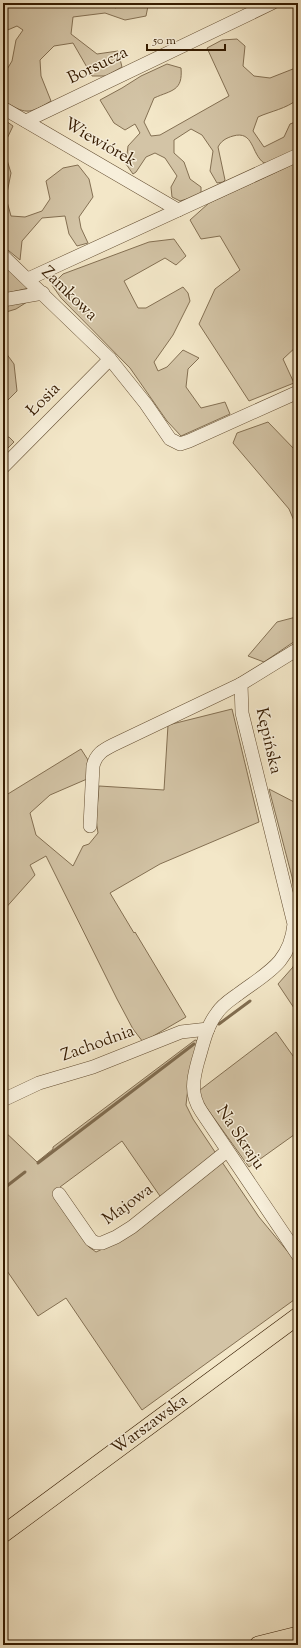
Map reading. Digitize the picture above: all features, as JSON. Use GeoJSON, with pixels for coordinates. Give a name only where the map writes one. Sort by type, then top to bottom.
{"type":"FeatureCollection","features":[{"type":"Feature","properties":{"kind":"main road","name":"Warszawska"},"geometry":{"type":"LineString","coordinates":[[3,1534],[298,1316]]}},
{"type":"Feature","properties":{"kind":"main road"},"geometry":{"type":"LineString","coordinates":[[258,1645],[298,1635]]}},
{"type":"Feature","properties":{"kind":"street","name":"Borsucza"},"geometry":{"type":"LineString","coordinates":[[26,121],[255,6],[272,3]]}},
{"type":"Feature","properties":{"kind":"street","name":"Wiewiórek"},"geometry":{"type":"LineString","coordinates":[[3,108],[178,210]]}},
{"type":"Feature","properties":{"kind":"street"},"geometry":{"type":"LineString","coordinates":[[28,279],[298,155]]}},
{"type":"Feature","properties":{"kind":"street","name":"Zamkowa"},"geometry":{"type":"LineString","coordinates":[[3,256],[110,359],[146,404],[170,439],[180,444],[298,392]]}},
{"type":"Feature","properties":{"kind":"street"},"geometry":{"type":"LineString","coordinates":[[3,300],[43,293]]}},
{"type":"Feature","properties":{"kind":"street","name":"Łosia"},"geometry":{"type":"LineString","coordinates":[[3,467],[110,359]]}},
{"type":"Feature","properties":{"kind":"street"},"geometry":{"type":"LineString","coordinates":[[90,826],[93,766],[99,753],[113,744],[241,684],[298,649]]}},
{"type":"Feature","properties":{"kind":"street","name":"Kępińska"},"geometry":{"type":"LineString","coordinates":[[208,1029],[210,1023],[221,1008],[279,963],[290,946],[294,924],[242,713],[241,684]]}},
{"type":"Feature","properties":{"kind":"street","name":"Zachodnia"},"geometry":{"type":"LineString","coordinates":[[3,1100],[32,1086],[93,1067],[181,1032],[208,1029]]}},
{"type":"Feature","properties":{"kind":"street","name":"Na Skraju"},"geometry":{"type":"LineString","coordinates":[[208,1029],[194,1078],[193,1090],[197,1105],[298,1255]]}},
{"type":"Feature","properties":{"kind":"street","name":"Majowa"},"geometry":{"type":"LineString","coordinates":[[59,1194],[91,1240],[96,1243],[110,1241],[132,1227],[227,1151]]}},
{"type":"Feature","properties":{"kind":"shaded area"},"geometry":{"type":"Polygon","coordinates":[[[3,3],[112,3],[115,8],[131,4],[148,6],[146,16],[125,20],[105,13],[73,17],[71,34],[97,54],[118,51],[122,67],[106,76],[92,76],[73,43],[54,46],[40,60],[41,76],[51,101],[37,109],[27,111],[3,101],[3,76],[12,61],[16,40],[23,30],[17,26],[3,32],[3,3]]]}},
{"type":"Feature","properties":{"kind":"shaded area"},"geometry":{"type":"Polygon","coordinates":[[[237,39],[245,46],[243,66],[254,76],[270,78],[298,67],[298,99],[283,108],[258,117],[253,131],[264,147],[284,137],[290,124],[298,121],[298,150],[272,162],[264,163],[245,136],[240,135],[228,138],[222,141],[218,147],[225,180],[217,183],[210,171],[213,151],[202,135],[191,129],[174,140],[174,153],[184,162],[190,179],[201,187],[201,195],[180,201],[172,197],[171,187],[177,176],[165,158],[155,153],[146,157],[133,174],[126,164],[128,146],[140,133],[135,124],[125,130],[114,123],[100,100],[141,76],[167,64],[181,68],[181,76],[178,85],[175,89],[154,98],[144,122],[151,136],[160,135],[229,96],[207,48],[222,40],[237,39]]]}},
{"type":"Feature","properties":{"kind":"shaded area"},"geometry":{"type":"Polygon","coordinates":[[[3,119],[13,126],[3,147],[3,119]]]}},
{"type":"Feature","properties":{"kind":"shaded area"},"geometry":{"type":"Polygon","coordinates":[[[3,147],[11,173],[6,198],[11,216],[25,217],[42,211],[50,199],[46,181],[63,168],[78,165],[89,179],[93,197],[79,217],[81,228],[88,243],[77,246],[69,234],[65,216],[42,218],[22,241],[20,260],[3,246],[3,147]]]}},
{"type":"Feature","properties":{"kind":"shaded area"},"geometry":{"type":"Polygon","coordinates":[[[298,162],[298,345],[283,359],[294,383],[249,401],[199,324],[215,289],[240,270],[220,236],[201,239],[190,220],[209,203],[298,162]]]}},
{"type":"Feature","properties":{"kind":"shaded area"},"geometry":{"type":"Polygon","coordinates":[[[174,239],[186,256],[176,265],[165,258],[124,281],[138,308],[146,308],[183,287],[188,293],[190,301],[173,335],[154,362],[158,371],[167,367],[183,350],[199,358],[188,369],[186,387],[201,408],[225,402],[230,414],[181,436],[167,421],[130,368],[61,298],[52,285],[63,274],[149,242],[174,239]]]}},
{"type":"Feature","properties":{"kind":"shaded area"},"geometry":{"type":"Polygon","coordinates":[[[3,264],[29,288],[3,294],[3,264]]]}},
{"type":"Feature","properties":{"kind":"shaded area"},"geometry":{"type":"Polygon","coordinates":[[[27,302],[16,309],[3,313],[3,306],[27,302]]]}},
{"type":"Feature","properties":{"kind":"shaded area"},"geometry":{"type":"Polygon","coordinates":[[[3,349],[14,364],[17,391],[4,404],[3,349]]]}},
{"type":"Feature","properties":{"kind":"shaded area"},"geometry":{"type":"Polygon","coordinates":[[[268,422],[296,451],[298,450],[298,530],[289,509],[233,443],[237,433],[268,422]]]}},
{"type":"Feature","properties":{"kind":"shaded area"},"geometry":{"type":"Polygon","coordinates":[[[9,437],[14,442],[3,453],[3,438],[9,437]]]}},
{"type":"Feature","properties":{"kind":"shaded area"},"geometry":{"type":"Polygon","coordinates":[[[298,615],[298,639],[264,662],[248,656],[277,622],[296,617],[298,615]]]}},
{"type":"Feature","properties":{"kind":"shaded area"},"geometry":{"type":"Polygon","coordinates":[[[232,709],[259,822],[160,864],[110,893],[186,1017],[143,1042],[133,1029],[117,999],[46,856],[30,865],[35,875],[3,911],[3,797],[81,749],[88,760],[87,779],[50,795],[30,813],[36,835],[73,866],[83,846],[89,844],[98,833],[96,819],[99,786],[164,790],[168,725],[232,709]]]}},
{"type":"Feature","properties":{"kind":"shaded area"},"geometry":{"type":"Polygon","coordinates":[[[269,789],[298,804],[298,916],[292,877],[269,789]]]}},
{"type":"Feature","properties":{"kind":"shaded area"},"geometry":{"type":"Polygon","coordinates":[[[298,951],[298,1014],[278,984],[293,967],[298,951]]]}},
{"type":"Feature","properties":{"kind":"shaded area"},"geometry":{"type":"Polygon","coordinates":[[[276,1032],[298,1063],[298,1132],[249,1167],[196,1093],[276,1032]]]}},
{"type":"Feature","properties":{"kind":"shaded area"},"geometry":{"type":"Polygon","coordinates":[[[195,1040],[199,1041],[190,1070],[186,1105],[193,1119],[217,1155],[162,1199],[122,1141],[60,1187],[55,1195],[89,1247],[96,1252],[109,1246],[222,1162],[259,1217],[298,1264],[298,1297],[142,1410],[66,1298],[38,1316],[3,1265],[3,1130],[37,1162],[53,1149],[53,1147],[195,1040]]]}},
{"type":"Feature","properties":{"kind":"waterway"},"geometry":{"type":"LineString","coordinates":[[219,1024],[250,1001]]}},
{"type":"Feature","properties":{"kind":"waterway"},"geometry":{"type":"LineString","coordinates":[[38,1163],[194,1044]]}},
{"type":"Feature","properties":{"kind":"waterway"},"geometry":{"type":"LineString","coordinates":[[3,1189],[25,1172]]}}]}
